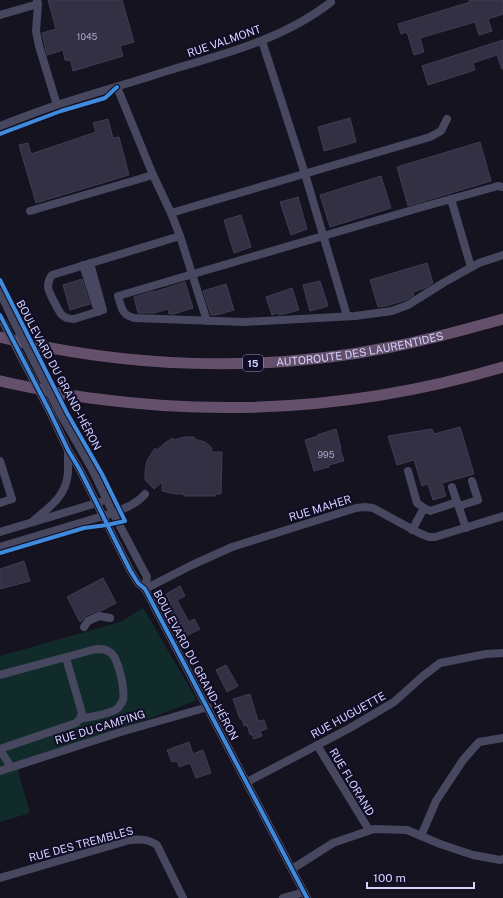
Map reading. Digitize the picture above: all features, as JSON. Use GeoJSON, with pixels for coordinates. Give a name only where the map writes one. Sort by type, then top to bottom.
{"type":"FeatureCollection","features":[{"type":"Feature","properties":{"kind":"highway","name":"AUTOROUTE DES LAURENTIDES"},"geometry":{"type":"LineString","coordinates":[[0,337],[40,346],[126,359],[196,363],[260,363],[327,357],[380,349],[433,338],[503,319]]}},
{"type":"Feature","properties":{"kind":"highway"},"geometry":{"type":"LineString","coordinates":[[0,381],[54,392],[113,401],[178,406],[250,408],[323,403],[376,396],[436,385],[503,367]]}},
{"type":"Feature","properties":{"kind":"street"},"geometry":{"type":"LineString","coordinates":[[0,15],[37,2],[36,31],[39,46],[57,105]]}},
{"type":"Feature","properties":{"kind":"street","name":"RUE VALMONT"},"geometry":{"type":"LineString","coordinates":[[0,126],[57,105],[262,41],[313,15],[332,2]]}},
{"type":"Feature","properties":{"kind":"street"},"geometry":{"type":"LineString","coordinates":[[262,41],[305,174],[347,316]]}},
{"type":"Feature","properties":{"kind":"street"},"geometry":{"type":"LineString","coordinates":[[117,87],[180,236],[207,321]]}},
{"type":"Feature","properties":{"kind":"street"},"geometry":{"type":"LineString","coordinates":[[171,213],[430,137],[441,131],[447,119]]}},
{"type":"Feature","properties":{"kind":"street"},"geometry":{"type":"LineString","coordinates":[[30,211],[153,175]]}},
{"type":"Feature","properties":{"kind":"street"},"geometry":{"type":"LineString","coordinates":[[503,187],[498,186],[451,199],[118,296],[123,313],[134,318],[256,322],[347,316],[399,309],[479,262],[503,255]]}},
{"type":"Feature","properties":{"kind":"street"},"geometry":{"type":"LineString","coordinates":[[451,199],[471,267]]}},
{"type":"Feature","properties":{"kind":"street"},"geometry":{"type":"LineString","coordinates":[[86,264],[98,312],[74,319],[62,315],[49,291],[49,280],[52,275],[86,264],[180,236]]}},
{"type":"Feature","properties":{"kind":"street","name":"BOULEVARD DU GRAND-HÉRON"},"geometry":{"type":"LineString","coordinates":[[0,292],[60,413],[92,469],[106,500],[147,577],[145,589]]}},
{"type":"Feature","properties":{"kind":"street","name":"BOULEVARD DU GRAND-HÉRON"},"geometry":{"type":"LineString","coordinates":[[2,318],[130,570],[145,589],[306,895]]}},
{"type":"Feature","properties":{"kind":"street"},"geometry":{"type":"LineString","coordinates":[[30,523],[55,503],[63,491],[68,472],[68,450]]}},
{"type":"Feature","properties":{"kind":"street"},"geometry":{"type":"LineString","coordinates":[[0,461],[12,499],[0,503]]}},
{"type":"Feature","properties":{"kind":"street"},"geometry":{"type":"LineString","coordinates":[[408,471],[416,503],[430,510],[478,500],[472,481]]}},
{"type":"Feature","properties":{"kind":"street"},"geometry":{"type":"LineString","coordinates":[[452,487],[466,528]]}},
{"type":"Feature","properties":{"kind":"street"},"geometry":{"type":"LineString","coordinates":[[0,547],[113,512],[137,502],[145,494]]}},
{"type":"Feature","properties":{"kind":"street"},"geometry":{"type":"LineString","coordinates":[[0,532],[106,500]]}},
{"type":"Feature","properties":{"kind":"street","name":"RUE MAHER"},"geometry":{"type":"LineString","coordinates":[[145,589],[232,547],[356,508],[373,508],[424,536],[433,537],[503,516]]}},
{"type":"Feature","properties":{"kind":"street"},"geometry":{"type":"LineString","coordinates":[[412,530],[424,508]]}},
{"type":"Feature","properties":{"kind":"street"},"geometry":{"type":"LineString","coordinates":[[84,627],[88,621],[99,616],[110,618]]}},
{"type":"Feature","properties":{"kind":"street"},"geometry":{"type":"LineString","coordinates":[[0,675],[96,649],[105,650],[111,653],[116,660],[123,688],[123,701],[114,711],[80,719]]}},
{"type":"Feature","properties":{"kind":"street","name":"RUE HUGUETTE"},"geometry":{"type":"LineString","coordinates":[[246,782],[317,745],[394,702],[440,663],[486,654],[503,653]]}},
{"type":"Feature","properties":{"kind":"street"},"geometry":{"type":"LineString","coordinates":[[11,767],[0,750],[76,723],[80,719],[82,713],[66,658]]}},
{"type":"Feature","properties":{"kind":"street","name":"RUE DU CAMPING"},"geometry":{"type":"LineString","coordinates":[[0,771],[121,732],[208,707]]}},
{"type":"Feature","properties":{"kind":"street"},"geometry":{"type":"LineString","coordinates":[[421,836],[436,801],[463,760],[479,742],[503,738]]}},
{"type":"Feature","properties":{"kind":"street","name":"RUE FLORAND"},"geometry":{"type":"LineString","coordinates":[[317,745],[369,830]]}},
{"type":"Feature","properties":{"kind":"street"},"geometry":{"type":"LineString","coordinates":[[292,869],[333,843],[374,829],[407,830],[440,844],[473,855],[500,860],[503,859]]}},
{"type":"Feature","properties":{"kind":"street","name":"RUE DES TREMBLES"},"geometry":{"type":"LineString","coordinates":[[0,878],[130,840],[140,839],[151,841],[157,845],[183,898]]}},
{"type":"Feature","properties":{"kind":"street"},"geometry":{"type":"LineString","coordinates":[[283,898],[306,895]]}},
{"type":"Feature","properties":{"kind":"green space"},"geometry":{"type":"Polygon","coordinates":[[[143,608],[197,700],[18,770],[30,813],[0,822],[0,656],[120,622],[143,608]]]}},
{"type":"Feature","properties":{"kind":"building"},"geometry":{"type":"Polygon","coordinates":[[[48,0],[122,0],[134,42],[120,46],[123,56],[73,71],[71,61],[65,60],[63,50],[47,55],[42,33],[56,29],[48,0]]]}},
{"type":"Feature","properties":{"kind":"building"},"geometry":{"type":"Polygon","coordinates":[[[469,0],[503,0],[503,14],[488,19],[492,31],[479,35],[475,22],[420,38],[424,52],[414,55],[407,32],[401,34],[398,24],[470,2],[469,0]]]}},
{"type":"Feature","properties":{"kind":"building"},"geometry":{"type":"Polygon","coordinates":[[[503,40],[503,69],[497,55],[473,63],[475,70],[428,85],[422,66],[503,40]]]}},
{"type":"Feature","properties":{"kind":"building"},"geometry":{"type":"Polygon","coordinates":[[[350,118],[356,142],[324,151],[318,127],[350,118]]]}},
{"type":"Feature","properties":{"kind":"building"},"geometry":{"type":"Polygon","coordinates":[[[108,119],[113,138],[119,137],[129,175],[36,203],[19,145],[28,143],[31,154],[96,132],[93,123],[108,119]]]}},
{"type":"Feature","properties":{"kind":"building"},"geometry":{"type":"Polygon","coordinates":[[[480,142],[491,181],[408,206],[397,167],[480,142]]]}},
{"type":"Feature","properties":{"kind":"building"},"geometry":{"type":"Polygon","coordinates":[[[381,176],[391,208],[330,227],[320,195],[381,176]]]}},
{"type":"Feature","properties":{"kind":"building"},"geometry":{"type":"Polygon","coordinates":[[[298,197],[307,229],[291,235],[280,202],[298,197]]]}},
{"type":"Feature","properties":{"kind":"building"},"geometry":{"type":"Polygon","coordinates":[[[241,215],[251,247],[234,253],[224,220],[241,215]]]}},
{"type":"Feature","properties":{"kind":"building"},"geometry":{"type":"Polygon","coordinates":[[[427,263],[433,283],[425,288],[413,292],[414,295],[406,300],[378,307],[370,280],[427,263]]]}},
{"type":"Feature","properties":{"kind":"building"},"geometry":{"type":"Polygon","coordinates":[[[82,279],[90,304],[70,310],[63,285],[82,279]]]}},
{"type":"Feature","properties":{"kind":"building"},"geometry":{"type":"Polygon","coordinates":[[[320,281],[328,306],[310,311],[303,285],[320,281]]]}},
{"type":"Feature","properties":{"kind":"building"},"geometry":{"type":"Polygon","coordinates":[[[185,282],[193,308],[174,314],[169,314],[168,309],[154,313],[138,313],[134,297],[185,282]]]}},
{"type":"Feature","properties":{"kind":"building"},"geometry":{"type":"Polygon","coordinates":[[[226,284],[234,310],[211,315],[203,291],[226,284]]]}},
{"type":"Feature","properties":{"kind":"building"},"geometry":{"type":"Polygon","coordinates":[[[292,288],[299,310],[279,315],[278,313],[272,315],[266,297],[292,288]]]}},
{"type":"Feature","properties":{"kind":"building"},"geometry":{"type":"Polygon","coordinates":[[[460,427],[474,474],[442,483],[446,496],[433,500],[428,484],[422,486],[414,460],[397,465],[388,436],[432,429],[434,434],[460,427]]]}},
{"type":"Feature","properties":{"kind":"building"},"geometry":{"type":"Polygon","coordinates":[[[336,429],[344,461],[314,471],[305,440],[336,429]]]}},
{"type":"Feature","properties":{"kind":"building"},"geometry":{"type":"Polygon","coordinates":[[[184,437],[194,437],[194,439],[205,442],[211,447],[212,452],[222,452],[221,494],[216,494],[215,496],[184,496],[184,494],[162,491],[162,482],[154,489],[145,480],[146,465],[155,448],[157,450],[173,438],[174,440],[184,437]]]}},
{"type":"Feature","properties":{"kind":"building"},"geometry":{"type":"Polygon","coordinates":[[[24,561],[30,581],[0,589],[0,569],[24,561]]]}},
{"type":"Feature","properties":{"kind":"building"},"geometry":{"type":"Polygon","coordinates":[[[103,578],[116,603],[101,611],[97,611],[86,616],[80,622],[67,597],[103,578]]]}},
{"type":"Feature","properties":{"kind":"building"},"geometry":{"type":"Polygon","coordinates":[[[180,586],[185,596],[177,600],[189,622],[194,619],[200,629],[186,636],[180,624],[178,625],[170,611],[172,610],[172,607],[166,594],[180,586]]]}},
{"type":"Feature","properties":{"kind":"building"},"geometry":{"type":"Polygon","coordinates":[[[226,665],[238,686],[227,692],[216,670],[226,665]]]}},
{"type":"Feature","properties":{"kind":"building"},"geometry":{"type":"Polygon","coordinates":[[[250,694],[258,721],[264,720],[267,729],[260,731],[262,736],[254,739],[252,734],[250,735],[247,725],[244,726],[242,719],[240,719],[233,699],[250,694]]]}},
{"type":"Feature","properties":{"kind":"building"},"geometry":{"type":"Polygon","coordinates":[[[189,742],[193,754],[203,750],[211,773],[196,778],[190,763],[179,767],[177,761],[172,762],[167,750],[189,742]]]}},
{"type":"Feature","properties":{"kind":"cycle path"},"geometry":{"type":"LineString","coordinates":[[0,134],[61,111],[105,98],[117,87]]}},
{"type":"Feature","properties":{"kind":"cycle path"},"geometry":{"type":"LineString","coordinates":[[0,280],[67,413],[102,474],[125,521],[84,528],[0,553]]}},
{"type":"Feature","properties":{"kind":"cycle path"},"geometry":{"type":"LineString","coordinates":[[0,315],[130,570],[138,583],[145,589],[307,898]]}}]}
